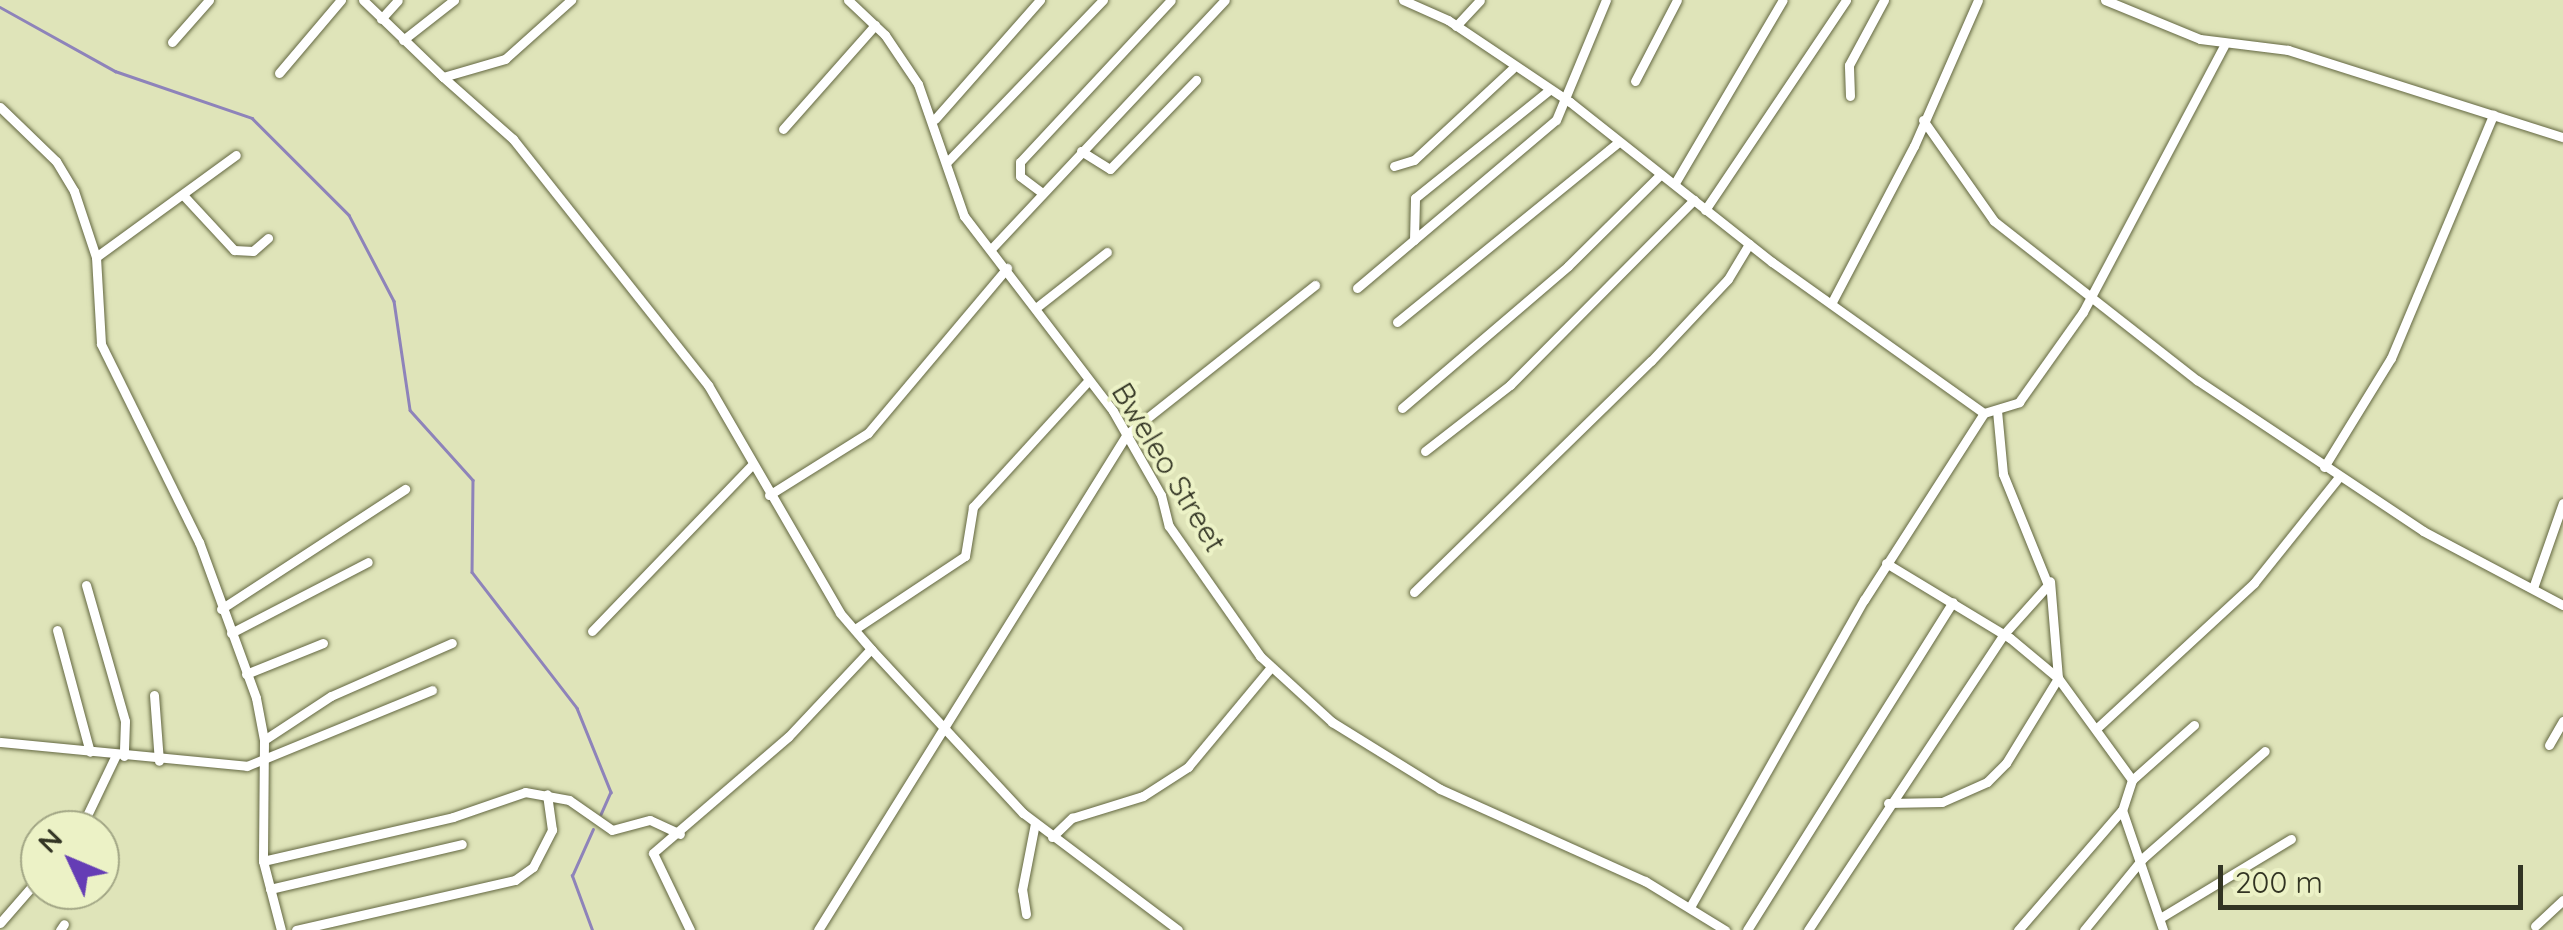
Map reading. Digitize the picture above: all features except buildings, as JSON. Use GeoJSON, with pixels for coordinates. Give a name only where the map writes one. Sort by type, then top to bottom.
{"type":"FeatureCollection","features":[{"type":"Feature","properties":{"kind":"street"},"geometry":{"type":"LineString","coordinates":[[172,42],[209,0]]}},
{"type":"Feature","properties":{"kind":"street"},"geometry":{"type":"LineString","coordinates":[[279,73],[341,0]]}},
{"type":"Feature","properties":{"kind":"street"},"geometry":{"type":"LineString","coordinates":[[363,0],[513,139],[589,230],[708,386],[769,495],[871,649],[1036,824],[1178,930]]}},
{"type":"Feature","properties":{"kind":"street"},"geometry":{"type":"LineString","coordinates":[[381,19],[398,0]]}},
{"type":"Feature","properties":{"kind":"street"},"geometry":{"type":"LineString","coordinates":[[403,40],[454,0]]}},
{"type":"Feature","properties":{"kind":"street"},"geometry":{"type":"LineString","coordinates":[[442,76],[505,59],[572,0]]}},
{"type":"Feature","properties":{"kind":"street","name":"Bweleo Street"},"geometry":{"type":"LineString","coordinates":[[848,0],[875,25],[935,119],[958,205],[1127,434],[1169,526],[1271,667],[1332,722],[1440,789],[1690,908],[1725,930]]}},
{"type":"Feature","properties":{"kind":"street"},"geometry":{"type":"LineString","coordinates":[[935,119],[1040,0]]}},
{"type":"Feature","properties":{"kind":"street"},"geometry":{"type":"LineString","coordinates":[[947,162],[1103,0]]}},
{"type":"Feature","properties":{"kind":"street"},"geometry":{"type":"LineString","coordinates":[[1042,192],[1020,176],[1020,162],[1171,0]]}},
{"type":"Feature","properties":{"kind":"street"},"geometry":{"type":"LineString","coordinates":[[992,248],[1225,0]]}},
{"type":"Feature","properties":{"kind":"street"},"geometry":{"type":"LineString","coordinates":[[1403,0],[1456,26],[1512,69],[1570,102],[1749,244],[1984,413]]}},
{"type":"Feature","properties":{"kind":"street"},"geometry":{"type":"LineString","coordinates":[[1456,26],[1480,0]]}},
{"type":"Feature","properties":{"kind":"street"},"geometry":{"type":"LineString","coordinates":[[1357,288],[1502,174],[1570,102],[1606,0]]}},
{"type":"Feature","properties":{"kind":"street"},"geometry":{"type":"LineString","coordinates":[[1635,81],[1677,0]]}},
{"type":"Feature","properties":{"kind":"street"},"geometry":{"type":"LineString","coordinates":[[1675,184],[1782,0]]}},
{"type":"Feature","properties":{"kind":"street"},"geometry":{"type":"LineString","coordinates":[[1705,210],[1846,0]]}},
{"type":"Feature","properties":{"kind":"street"},"geometry":{"type":"LineString","coordinates":[[1850,96],[1849,65],[1884,0]]}},
{"type":"Feature","properties":{"kind":"street"},"geometry":{"type":"LineString","coordinates":[[1832,302],[1924,120],[1978,0]]}},
{"type":"Feature","properties":{"kind":"street"},"geometry":{"type":"LineString","coordinates":[[2105,0],[2224,46],[2288,50],[2563,137]]}},
{"type":"Feature","properties":{"kind":"street"},"geometry":{"type":"LineString","coordinates":[[783,129],[875,25]]}},
{"type":"Feature","properties":{"kind":"street"},"geometry":{"type":"LineString","coordinates":[[1690,908],[1886,563],[1984,413],[2019,402],[2094,292],[2224,46]]}},
{"type":"Feature","properties":{"kind":"street"},"geometry":{"type":"LineString","coordinates":[[1394,166],[1414,160],[1512,69]]}},
{"type":"Feature","properties":{"kind":"street"},"geometry":{"type":"LineString","coordinates":[[1081,151],[1110,169],[1196,80]]}},
{"type":"Feature","properties":{"kind":"street"},"geometry":{"type":"LineString","coordinates":[[1414,240],[1415,198],[1548,91]]}},
{"type":"Feature","properties":{"kind":"street"},"geometry":{"type":"LineString","coordinates":[[0,108],[56,160],[96,257],[101,344],[199,542],[246,674],[264,740],[263,860],[282,930]]}},
{"type":"Feature","properties":{"kind":"street"},"geometry":{"type":"LineString","coordinates":[[2324,467],[2391,358],[2492,115]]}},
{"type":"Feature","properties":{"kind":"street"},"geometry":{"type":"LineString","coordinates":[[1924,120],[1994,221],[2094,292],[2197,380],[2339,477],[2563,605]]}},
{"type":"Feature","properties":{"kind":"street"},"geometry":{"type":"LineString","coordinates":[[1396,322],[1616,142]]}},
{"type":"Feature","properties":{"kind":"street"},"geometry":{"type":"LineString","coordinates":[[96,257],[184,196],[236,154]]}},
{"type":"Feature","properties":{"kind":"street"},"geometry":{"type":"LineString","coordinates":[[1402,408],[1568,266],[1660,175]]}},
{"type":"Feature","properties":{"kind":"street"},"geometry":{"type":"LineString","coordinates":[[184,196],[234,250],[253,251],[268,238]]}},
{"type":"Feature","properties":{"kind":"street"},"geometry":{"type":"LineString","coordinates":[[1425,451],[1510,386],[1694,200]]}},
{"type":"Feature","properties":{"kind":"street"},"geometry":{"type":"LineString","coordinates":[[1414,592],[1651,361],[1728,279],[1749,244]]}},
{"type":"Feature","properties":{"kind":"street"},"geometry":{"type":"LineString","coordinates":[[1037,307],[1107,252]]}},
{"type":"Feature","properties":{"kind":"street"},"geometry":{"type":"LineString","coordinates":[[769,495],[868,434],[1007,268]]}},
{"type":"Feature","properties":{"kind":"street"},"geometry":{"type":"LineString","coordinates":[[818,930],[1127,434],[1314,285]]}},
{"type":"Feature","properties":{"kind":"street"},"geometry":{"type":"LineString","coordinates":[[854,628],[965,556],[972,507],[1088,381]]}},
{"type":"Feature","properties":{"kind":"street"},"geometry":{"type":"LineString","coordinates":[[1888,804],[1942,802],[1986,782],[2058,678],[2049,578],[2003,474],[1997,410]]}},
{"type":"Feature","properties":{"kind":"street"},"geometry":{"type":"LineString","coordinates":[[592,631],[752,465]]}},
{"type":"Feature","properties":{"kind":"street"},"geometry":{"type":"LineString","coordinates":[[2097,728],[2244,594],[2339,477]]}},
{"type":"Feature","properties":{"kind":"street"},"geometry":{"type":"LineString","coordinates":[[222,609],[405,488]]}},
{"type":"Feature","properties":{"kind":"street"},"geometry":{"type":"LineString","coordinates":[[2533,588],[2563,502]]}},
{"type":"Feature","properties":{"kind":"street"},"geometry":{"type":"LineString","coordinates":[[231,633],[368,562]]}},
{"type":"Feature","properties":{"kind":"street"},"geometry":{"type":"LineString","coordinates":[[1886,563],[2004,634],[2058,678],[2132,780]]}},
{"type":"Feature","properties":{"kind":"street"},"geometry":{"type":"LineString","coordinates":[[1808,930],[2004,634],[2049,578]]}},
{"type":"Feature","properties":{"kind":"street"},"geometry":{"type":"LineString","coordinates":[[86,585],[121,704],[120,756],[91,810]]}},
{"type":"Feature","properties":{"kind":"street"},"geometry":{"type":"LineString","coordinates":[[1747,930],[1952,602]]}},
{"type":"Feature","properties":{"kind":"street"},"geometry":{"type":"LineString","coordinates":[[57,630],[90,752]]}},
{"type":"Feature","properties":{"kind":"street"},"geometry":{"type":"LineString","coordinates":[[246,674],[323,643]]}},
{"type":"Feature","properties":{"kind":"street"},"geometry":{"type":"LineString","coordinates":[[264,740],[331,696],[452,643]]}},
{"type":"Feature","properties":{"kind":"street"},"geometry":{"type":"LineString","coordinates":[[690,930],[652,862],[871,649]]}},
{"type":"Feature","properties":{"kind":"street"},"geometry":{"type":"LineString","coordinates":[[1052,837],[1072,818],[1143,796],[1188,767],[1271,667]]}},
{"type":"Feature","properties":{"kind":"street"},"geometry":{"type":"LineString","coordinates":[[0,742],[158,761],[263,763],[432,690]]}},
{"type":"Feature","properties":{"kind":"street"},"geometry":{"type":"LineString","coordinates":[[154,694],[158,761]]}},
{"type":"Feature","properties":{"kind":"street"},"geometry":{"type":"LineString","coordinates":[[2548,744],[2563,720]]}},
{"type":"Feature","properties":{"kind":"street"},"geometry":{"type":"LineString","coordinates":[[2018,930],[2122,810],[2132,780],[2194,725]]}},
{"type":"Feature","properties":{"kind":"street"},"geometry":{"type":"LineString","coordinates":[[2084,930],[2143,858],[2265,752]]}},
{"type":"Feature","properties":{"kind":"street"},"geometry":{"type":"LineString","coordinates":[[263,860],[453,817],[524,792],[547,794],[612,830],[650,820],[680,834]]}},
{"type":"Feature","properties":{"kind":"street"},"geometry":{"type":"LineString","coordinates":[[296,930],[516,880],[533,867],[552,830],[547,794]]}},
{"type":"Feature","properties":{"kind":"street"},"geometry":{"type":"LineString","coordinates":[[2122,810],[2143,858],[2161,926],[2290,839]]}},
{"type":"Feature","properties":{"kind":"street"},"geometry":{"type":"LineString","coordinates":[[1026,914],[1022,890],[1036,824]]}},
{"type":"Feature","properties":{"kind":"street"},"geometry":{"type":"LineString","coordinates":[[270,889],[462,844]]}},
{"type":"Feature","properties":{"kind":"street"},"geometry":{"type":"LineString","coordinates":[[0,923],[20,900]]}},
{"type":"Feature","properties":{"kind":"street"},"geometry":{"type":"LineString","coordinates":[[2535,926],[2563,900]]}},
{"type":"Feature","properties":{"kind":"waterway"},"geometry":{"type":"LineString","coordinates":[[0,7],[115,71],[252,118],[349,215],[394,301],[410,410],[473,480],[472,572],[577,708],[611,792],[601,814]]}},
{"type":"Feature","properties":{"kind":"waterway"},"geometry":{"type":"LineString","coordinates":[[592,930],[572,876],[593,829]]}}]}
